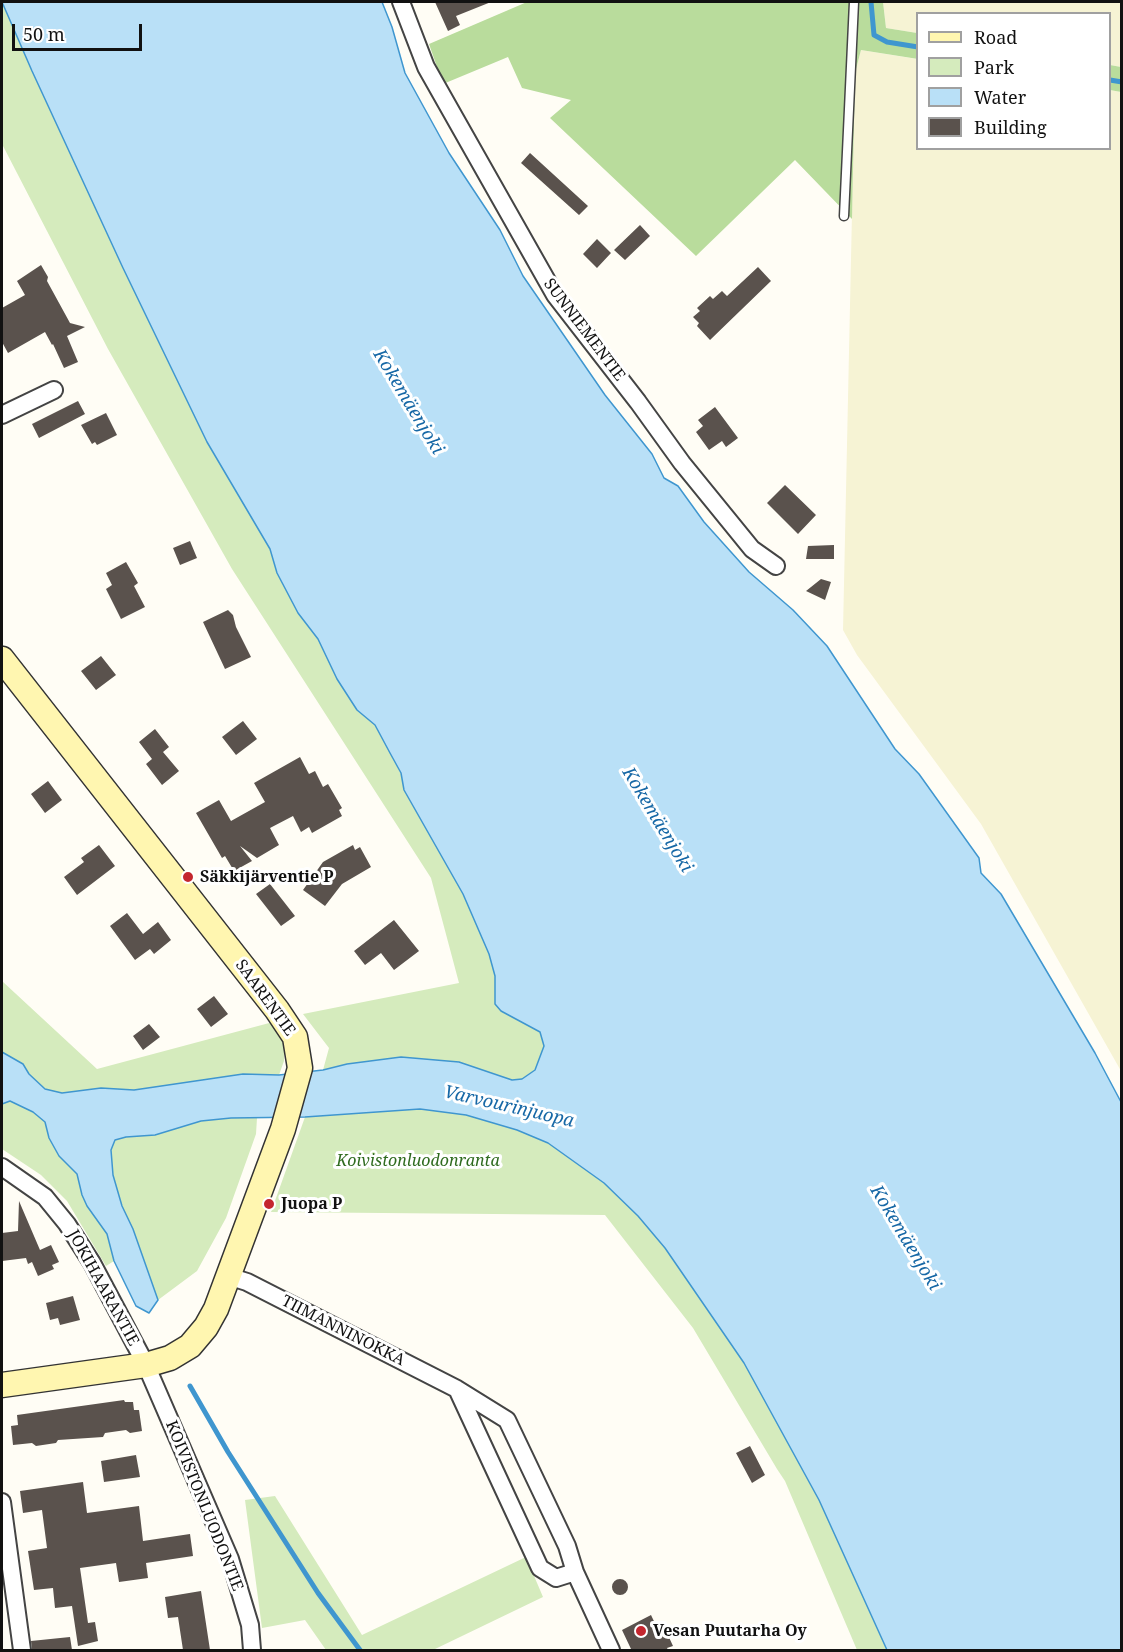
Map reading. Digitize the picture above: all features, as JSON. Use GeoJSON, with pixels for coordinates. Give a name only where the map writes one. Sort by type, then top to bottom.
{"type":"FeatureCollection","features":[{"type":"Feature","properties":{"kind":"street","name":"SUNNIEMENTIE"},"geometry":{"type":"LineString","coordinates":[[401,2],[426,67],[555,295],[682,463],[752,549],[776,566]]}},
{"type":"Feature","properties":{"kind":"street"},"geometry":{"type":"LineString","coordinates":[[2,415],[54,390]]}},
{"type":"Feature","properties":{"kind":"street","name":"SAARENTIE"},"geometry":{"type":"LineString","coordinates":[[2,659],[278,1010],[295,1037],[300,1068],[283,1129],[216,1309],[206,1328],[190,1346],[170,1358],[146,1365],[2,1385]]}},
{"type":"Feature","properties":{"kind":"street","name":"JOKIHAARANTIE"},"geometry":{"type":"LineString","coordinates":[[2,1167],[45,1197],[67,1224],[92,1263],[146,1365]]}},
{"type":"Feature","properties":{"kind":"street","name":"TIIMANNINOKKA"},"geometry":{"type":"LineString","coordinates":[[228,1276],[247,1282],[457,1389],[507,1420],[567,1546],[574,1572],[611,1650]]}},
{"type":"Feature","properties":{"kind":"street","name":"KOIVISTONLUODONTIE"},"geometry":{"type":"LineString","coordinates":[[146,1365],[230,1559],[250,1625],[252,1650]]}},
{"type":"Feature","properties":{"kind":"street"},"geometry":{"type":"LineString","coordinates":[[457,1389],[540,1568],[556,1578],[574,1572]]}},
{"type":"Feature","properties":{"kind":"street"},"geometry":{"type":"LineString","coordinates":[[2,1502],[22,1650]]}},
{"type":"Feature","properties":{"kind":"lane"},"geometry":{"type":"LineString","coordinates":[[844,216],[854,2]]}},
{"type":"Feature","properties":{"kind":"shaded area"},"geometry":{"type":"Polygon","coordinates":[[[883,2],[1121,2],[1121,67],[1111,65],[1111,12],[916,12],[916,33],[886,28],[883,2]]]}},
{"type":"Feature","properties":{"kind":"shaded area"},"geometry":{"type":"Polygon","coordinates":[[[861,50],[916,59],[916,150],[1111,150],[1111,90],[1121,92],[1121,1071],[981,824],[857,655],[843,630],[855,73],[861,50]]]}},
{"type":"Feature","properties":{"kind":"green space"},"geometry":{"type":"Polygon","coordinates":[[[2,2],[123,268],[207,442],[270,549],[277,573],[298,613],[318,639],[337,679],[357,710],[375,725],[401,774],[404,790],[463,894],[489,954],[495,976],[495,998],[501,1011],[540,1032],[544,1046],[538,1064],[531,1075],[512,1080],[459,1062],[402,1057],[347,1064],[323,1070],[329,1048],[303,1014],[459,983],[431,878],[232,569],[108,349],[2,144],[2,2]]]}},
{"type":"Feature","properties":{"kind":"green space"},"geometry":{"type":"Polygon","coordinates":[[[527,2],[883,2],[886,28],[916,33],[916,59],[861,50],[855,73],[852,219],[795,160],[696,256],[550,118],[571,100],[522,88],[508,57],[443,84],[429,44],[527,2]]]}},
{"type":"Feature","properties":{"kind":"green space"},"geometry":{"type":"Polygon","coordinates":[[[1111,65],[1121,67],[1121,92],[1111,90],[1111,65]]]}},
{"type":"Feature","properties":{"kind":"green space"},"geometry":{"type":"Polygon","coordinates":[[[2,981],[97,1069],[273,1022],[284,1044],[284,1061],[279,1075],[243,1074],[134,1090],[101,1088],[62,1093],[45,1089],[22,1064],[2,1052],[2,981]]]}},
{"type":"Feature","properties":{"kind":"green space"},"geometry":{"type":"Polygon","coordinates":[[[10,1101],[33,1112],[45,1122],[49,1138],[59,1156],[77,1174],[87,1206],[107,1234],[114,1261],[106,1266],[67,1201],[41,1175],[2,1149],[2,1104],[10,1101]]]}},
{"type":"Feature","properties":{"kind":"green space","name":"Koivistonluodonranta"},"geometry":{"type":"Polygon","coordinates":[[[420,1109],[492,1121],[548,1143],[604,1183],[638,1216],[665,1248],[744,1363],[819,1500],[887,1650],[857,1650],[785,1481],[693,1328],[605,1215],[271,1212],[305,1117],[420,1109]]]}},
{"type":"Feature","properties":{"kind":"green space"},"geometry":{"type":"Polygon","coordinates":[[[257,1118],[256,1134],[226,1218],[197,1271],[158,1300],[133,1229],[122,1206],[113,1175],[111,1150],[115,1140],[155,1135],[201,1121],[257,1118]]]}},
{"type":"Feature","properties":{"kind":"green space"},"geometry":{"type":"Polygon","coordinates":[[[275,1496],[362,1635],[526,1557],[543,1597],[433,1650],[326,1650],[305,1620],[262,1628],[245,1500],[275,1496]]]}},
{"type":"Feature","properties":{"kind":"water"},"geometry":{"type":"Polygon","coordinates":[[[2,2],[382,2],[392,27],[405,73],[449,153],[500,230],[523,276],[605,395],[652,454],[664,478],[678,486],[704,522],[749,572],[793,610],[827,646],[895,749],[919,774],[979,858],[981,873],[1001,894],[1095,1053],[1121,1102],[1121,1650],[887,1650],[819,1500],[744,1363],[665,1248],[638,1216],[604,1183],[548,1143],[517,1130],[466,1115],[420,1109],[201,1121],[155,1135],[115,1140],[111,1150],[113,1175],[122,1206],[133,1229],[158,1300],[149,1313],[136,1306],[114,1261],[107,1234],[87,1206],[77,1174],[59,1156],[49,1138],[45,1122],[33,1112],[10,1101],[2,1104],[2,1052],[23,1064],[29,1074],[45,1089],[62,1093],[101,1088],[134,1090],[243,1074],[279,1075],[401,1057],[459,1062],[512,1080],[522,1079],[535,1070],[544,1046],[540,1032],[501,1011],[495,1004],[495,976],[489,954],[463,894],[404,790],[401,773],[375,725],[357,710],[337,679],[318,639],[298,613],[277,573],[270,549],[207,442],[123,268],[2,2]]]}},
{"type":"Feature","properties":{"kind":"building"},"geometry":{"type":"Polygon","coordinates":[[[435,2],[491,2],[456,16],[460,25],[448,31],[435,2]]]}},
{"type":"Feature","properties":{"kind":"building"},"geometry":{"type":"Polygon","coordinates":[[[530,153],[588,206],[579,215],[521,163],[530,153]]]}},
{"type":"Feature","properties":{"kind":"building"},"geometry":{"type":"Polygon","coordinates":[[[640,225],[650,236],[625,260],[614,250],[640,225]]]}},
{"type":"Feature","properties":{"kind":"building"},"geometry":{"type":"Polygon","coordinates":[[[597,239],[611,253],[597,268],[583,254],[597,239]]]}},
{"type":"Feature","properties":{"kind":"building"},"geometry":{"type":"Polygon","coordinates":[[[41,265],[70,323],[85,327],[67,336],[78,362],[64,368],[45,332],[8,353],[2,342],[2,308],[25,295],[17,281],[41,265]]]}},
{"type":"Feature","properties":{"kind":"building"},"geometry":{"type":"Polygon","coordinates":[[[758,267],[771,281],[710,340],[697,326],[699,323],[693,317],[700,311],[697,308],[710,296],[713,299],[722,291],[727,296],[758,267]]]}},
{"type":"Feature","properties":{"kind":"building"},"geometry":{"type":"Polygon","coordinates":[[[78,401],[85,414],[39,438],[32,424],[78,401]]]}},
{"type":"Feature","properties":{"kind":"building"},"geometry":{"type":"Polygon","coordinates":[[[715,407],[738,438],[726,447],[722,441],[709,450],[696,432],[703,426],[698,420],[715,407]]]}},
{"type":"Feature","properties":{"kind":"building"},"geometry":{"type":"Polygon","coordinates":[[[106,413],[117,435],[97,445],[95,442],[92,444],[81,425],[106,413]]]}},
{"type":"Feature","properties":{"kind":"building"},"geometry":{"type":"Polygon","coordinates":[[[785,485],[816,515],[798,534],[767,503],[785,485]]]}},
{"type":"Feature","properties":{"kind":"building"},"geometry":{"type":"Polygon","coordinates":[[[190,541],[197,558],[180,565],[173,548],[190,541]]]}},
{"type":"Feature","properties":{"kind":"building"},"geometry":{"type":"Polygon","coordinates":[[[834,545],[834,559],[806,559],[808,546],[834,545]]]}},
{"type":"Feature","properties":{"kind":"building"},"geometry":{"type":"Polygon","coordinates":[[[126,562],[138,583],[134,586],[145,607],[121,619],[106,589],[112,585],[106,573],[126,562]]]}},
{"type":"Feature","properties":{"kind":"building"},"geometry":{"type":"Polygon","coordinates":[[[821,579],[831,582],[825,600],[806,591],[821,579]]]}},
{"type":"Feature","properties":{"kind":"building"},"geometry":{"type":"Polygon","coordinates":[[[228,610],[233,615],[236,627],[251,657],[225,669],[203,622],[228,610]]]}},
{"type":"Feature","properties":{"kind":"building"},"geometry":{"type":"Polygon","coordinates":[[[101,656],[116,675],[96,690],[81,671],[101,656]]]}},
{"type":"Feature","properties":{"kind":"building"},"geometry":{"type":"Polygon","coordinates":[[[243,721],[257,739],[236,755],[222,737],[243,721]]]}},
{"type":"Feature","properties":{"kind":"building"},"geometry":{"type":"Polygon","coordinates":[[[155,729],[169,747],[163,752],[179,771],[162,785],[146,764],[152,759],[139,742],[155,729]]]}},
{"type":"Feature","properties":{"kind":"building"},"geometry":{"type":"Polygon","coordinates":[[[300,757],[309,774],[315,771],[323,787],[328,784],[342,808],[339,810],[342,816],[312,833],[309,827],[301,832],[293,816],[270,828],[279,845],[257,858],[240,846],[252,861],[234,871],[225,856],[222,858],[196,813],[219,800],[231,821],[265,802],[254,783],[300,757]]]}},
{"type":"Feature","properties":{"kind":"building"},"geometry":{"type":"Polygon","coordinates":[[[48,781],[62,800],[45,813],[31,794],[48,781]]]}},
{"type":"Feature","properties":{"kind":"building"},"geometry":{"type":"Polygon","coordinates":[[[99,845],[115,866],[77,895],[64,877],[84,862],[81,858],[99,845]]]}},
{"type":"Feature","properties":{"kind":"building"},"geometry":{"type":"Polygon","coordinates":[[[353,845],[355,850],[360,847],[371,867],[342,884],[325,906],[303,890],[323,862],[353,845]]]}},
{"type":"Feature","properties":{"kind":"building"},"geometry":{"type":"Polygon","coordinates":[[[270,884],[295,916],[281,926],[256,894],[270,884]]]}},
{"type":"Feature","properties":{"kind":"building"},"geometry":{"type":"Polygon","coordinates":[[[127,913],[143,934],[158,922],[171,940],[154,954],[150,949],[135,960],[110,926],[127,913]]]}},
{"type":"Feature","properties":{"kind":"building"},"geometry":{"type":"Polygon","coordinates":[[[394,920],[419,951],[394,970],[381,953],[365,965],[354,951],[394,920]]]}},
{"type":"Feature","properties":{"kind":"building"},"geometry":{"type":"Polygon","coordinates":[[[214,996],[228,1014],[211,1027],[197,1009],[214,996]]]}},
{"type":"Feature","properties":{"kind":"building"},"geometry":{"type":"Polygon","coordinates":[[[149,1024],[160,1037],[143,1050],[133,1036],[149,1024]]]}},
{"type":"Feature","properties":{"kind":"building"},"geometry":{"type":"Polygon","coordinates":[[[19,1201],[40,1250],[51,1245],[59,1262],[52,1265],[54,1269],[38,1276],[32,1262],[28,1264],[26,1258],[2,1261],[2,1233],[18,1231],[19,1201]]]}},
{"type":"Feature","properties":{"kind":"building"},"geometry":{"type":"Polygon","coordinates":[[[73,1296],[80,1320],[60,1325],[58,1318],[50,1320],[46,1303],[73,1296]]]}},
{"type":"Feature","properties":{"kind":"building"},"geometry":{"type":"Polygon","coordinates":[[[124,1400],[133,1402],[134,1410],[139,1410],[142,1431],[130,1433],[126,1430],[105,1433],[103,1437],[58,1440],[56,1443],[36,1446],[32,1443],[13,1445],[11,1426],[18,1425],[17,1415],[124,1400]]]}},
{"type":"Feature","properties":{"kind":"building"},"geometry":{"type":"Polygon","coordinates":[[[750,1446],[765,1475],[752,1483],[736,1453],[750,1446]]]}},
{"type":"Feature","properties":{"kind":"building"},"geometry":{"type":"Polygon","coordinates":[[[136,1455],[140,1477],[104,1482],[101,1461],[136,1455]]]}},
{"type":"Feature","properties":{"kind":"building"},"geometry":{"type":"Polygon","coordinates":[[[83,1482],[87,1513],[139,1506],[143,1541],[190,1534],[193,1556],[146,1563],[148,1578],[119,1582],[116,1563],[80,1568],[88,1623],[95,1622],[98,1641],[78,1646],[72,1606],[55,1608],[53,1588],[34,1590],[28,1551],[47,1548],[42,1510],[23,1513],[20,1491],[83,1482]]]}},
{"type":"Feature","properties":{"kind":"building"},"geometry":{"type":"Polygon","coordinates":[[[617,1579],[623,1579],[628,1587],[626,1593],[617,1595],[612,1590],[612,1584],[617,1579]]]}},
{"type":"Feature","properties":{"kind":"building"},"geometry":{"type":"Polygon","coordinates":[[[201,1591],[210,1650],[183,1650],[178,1617],[168,1618],[165,1597],[201,1591]]]}},
{"type":"Feature","properties":{"kind":"building","name":"Vesan Puutarha Oy"},"geometry":{"type":"Polygon","coordinates":[[[651,1615],[661,1636],[667,1633],[673,1646],[667,1648],[668,1650],[627,1650],[631,1649],[622,1630],[651,1615]]]}},
{"type":"Feature","properties":{"kind":"building"},"geometry":{"type":"Polygon","coordinates":[[[70,1637],[72,1650],[32,1650],[31,1641],[70,1637]]]}},
{"type":"Feature","properties":{"kind":"waterway"},"geometry":{"type":"LineString","coordinates":[[871,2],[874,35],[887,42],[916,47]]}},
{"type":"Feature","properties":{"kind":"waterway"},"geometry":{"type":"LineString","coordinates":[[1111,80],[1122,82]]}},
{"type":"Feature","properties":{"kind":"waterway"},"geometry":{"type":"LineString","coordinates":[[190,1386],[228,1452],[318,1593],[360,1650]]}},
{"type":"Feature","properties":{"kind":"place","name":"Säkkijärventie P"},"geometry":{"type":"Point","coordinates":[188,877]}},
{"type":"Feature","properties":{"kind":"place","name":"Juopa P"},"geometry":{"type":"Point","coordinates":[269,1204]}},
{"type":"Feature","properties":{"kind":"place","name":"Vesan Puutarha Oy"},"geometry":{"type":"Point","coordinates":[641,1631]}},
{"type":"Feature","properties":{"kind":"water label","name":"Kokemäenjoki"},"geometry":{"type":"Point","coordinates":[408,402]}},
{"type":"Feature","properties":{"kind":"water label","name":"Kokemäenjoki"},"geometry":{"type":"Point","coordinates":[657,820]}},
{"type":"Feature","properties":{"kind":"water label","name":"Varvourinjuopa"},"geometry":{"type":"Point","coordinates":[509,1107]}},
{"type":"Feature","properties":{"kind":"water label","name":"Kokemäenjoki"},"geometry":{"type":"Point","coordinates":[905,1238]}}]}
